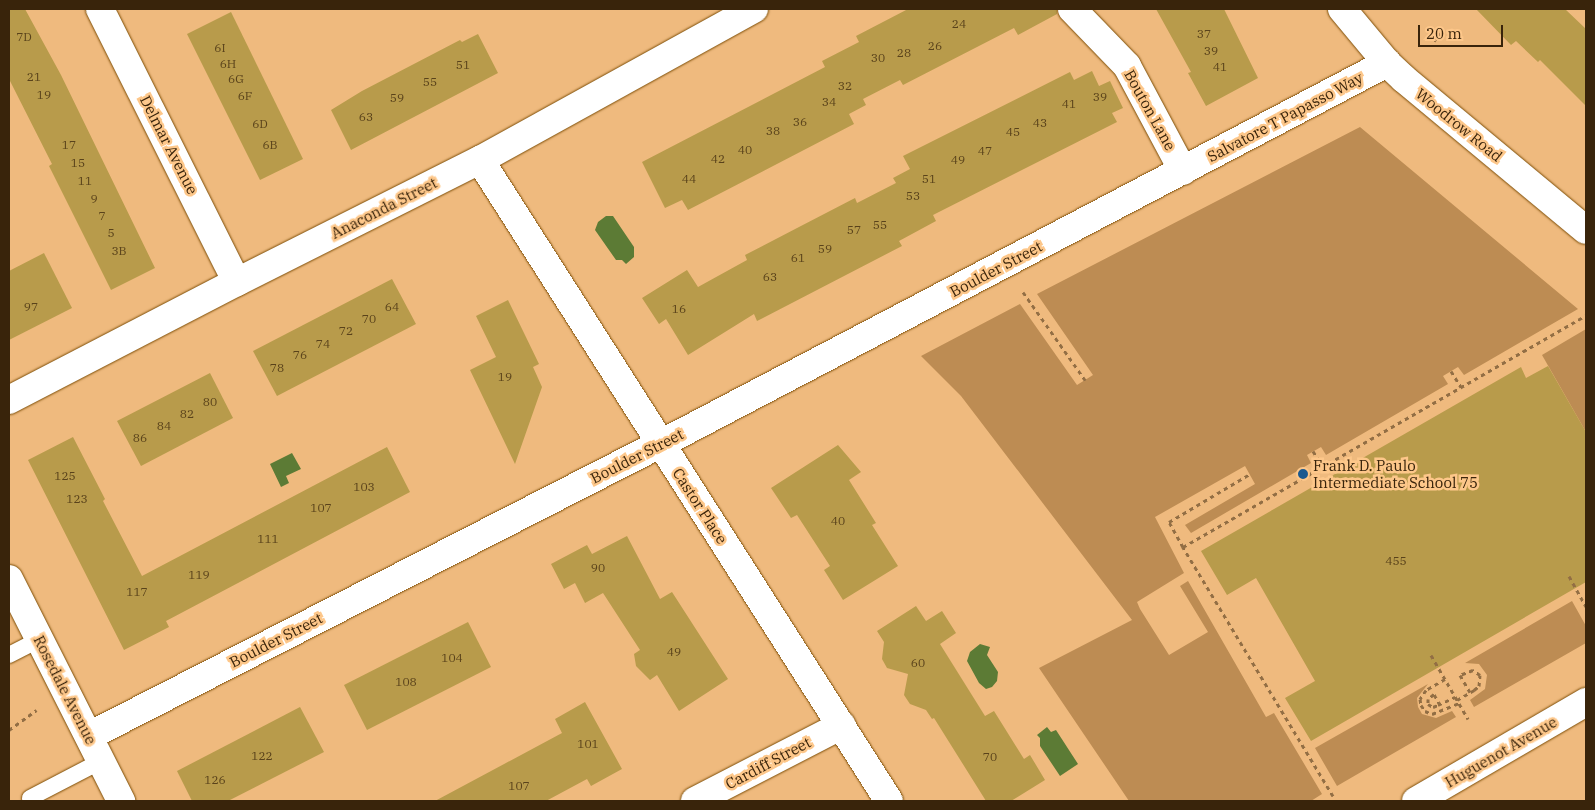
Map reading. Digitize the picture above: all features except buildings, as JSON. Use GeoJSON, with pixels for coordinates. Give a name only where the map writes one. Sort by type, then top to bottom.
{"type":"FeatureCollection","features":[{"type":"Feature","properties":{"kind":"street","name":"Delmar Avenue"},"geometry":{"type":"LineString","coordinates":[[100,9],[237,282]]}},
{"type":"Feature","properties":{"kind":"street","name":"Anaconda Street"},"geometry":{"type":"LineString","coordinates":[[9,400],[237,282],[480,160],[754,9]]}},
{"type":"Feature","properties":{"kind":"street","name":"Bouton Lane"},"geometry":{"type":"LineString","coordinates":[[1072,9],[1127,66],[1183,171]]}},
{"type":"Feature","properties":{"kind":"street","name":"Woodrow Road"},"geometry":{"type":"LineString","coordinates":[[1342,9],[1387,63],[1404,79],[1586,230]]}},
{"type":"Feature","properties":{"kind":"street","name":"Salvatore T Papasso Way"},"geometry":{"type":"LineString","coordinates":[[1183,171],[1387,63]]}},
{"type":"Feature","properties":{"kind":"street","name":"Castor Place"},"geometry":{"type":"LineString","coordinates":[[480,160],[889,801]]}},
{"type":"Feature","properties":{"kind":"street","name":"Boulder Street"},"geometry":{"type":"LineString","coordinates":[[88,736],[660,444],[1183,171]]}},
{"type":"Feature","properties":{"kind":"street","name":"Rosedale Avenue"},"geometry":{"type":"LineString","coordinates":[[9,580],[121,801]]}},
{"type":"Feature","properties":{"kind":"street","name":"Huguenot Avenue"},"geometry":{"type":"LineString","coordinates":[[1416,801],[1586,702]]}},
{"type":"Feature","properties":{"kind":"street","name":"Cardiff Street"},"geometry":{"type":"LineString","coordinates":[[695,801],[842,725]]}},
{"type":"Feature","properties":{"kind":"lane"},"geometry":{"type":"LineString","coordinates":[[9,655],[40,640]]}},
{"type":"Feature","properties":{"kind":"lane"},"geometry":{"type":"LineString","coordinates":[[30,798],[101,761]]}},
{"type":"Feature","properties":{"kind":"path"},"geometry":{"type":"LineString","coordinates":[[1434,41],[1440,33]]}},
{"type":"Feature","properties":{"kind":"path"},"geometry":{"type":"LineString","coordinates":[[1023,292],[1085,380]]}},
{"type":"Feature","properties":{"kind":"path"},"geometry":{"type":"LineString","coordinates":[[1183,547],[1586,315]]}},
{"type":"Feature","properties":{"kind":"path"},"geometry":{"type":"LineString","coordinates":[[1451,371],[1461,388]]}},
{"type":"Feature","properties":{"kind":"path"},"geometry":{"type":"LineString","coordinates":[[1313,451],[1323,467]]}},
{"type":"Feature","properties":{"kind":"path"},"geometry":{"type":"LineString","coordinates":[[1250,474],[1169,522],[1333,796]]}},
{"type":"Feature","properties":{"kind":"path"},"geometry":{"type":"LineString","coordinates":[[1569,576],[1586,606]]}},
{"type":"Feature","properties":{"kind":"path"},"geometry":{"type":"LineString","coordinates":[[1431,655],[1468,719]]}},
{"type":"Feature","properties":{"kind":"path"},"geometry":{"type":"LineString","coordinates":[[1445,679],[1423,692],[1420,699],[1421,706],[1428,713],[1432,714],[1470,692],[1480,682],[1480,675],[1473,670],[1460,675],[1470,692]]}},
{"type":"Feature","properties":{"kind":"path"},"geometry":{"type":"LineString","coordinates":[[1440,704],[1434,694],[1428,699],[1428,704],[1431,706],[1440,704],[1457,700]]}},
{"type":"Feature","properties":{"kind":"path"},"geometry":{"type":"LineString","coordinates":[[9,730],[37,710]]}},
{"type":"Feature","properties":{"kind":"shaded area"},"geometry":{"type":"Polygon","coordinates":[[[1360,127],[1578,309],[1464,375],[1458,367],[1443,376],[1448,384],[1326,455],[1321,447],[1307,455],[1311,463],[1191,533],[1185,525],[1255,484],[1245,466],[1155,517],[1184,573],[1137,602],[1140,609],[1169,655],[1208,632],[1180,586],[1188,581],[1266,717],[1274,713],[1322,794],[1311,801],[1129,801],[1039,668],[1132,620],[961,396],[921,356],[1020,304],[1077,385],[1093,375],[1037,294],[1360,127]]]}},
{"type":"Feature","properties":{"kind":"shaded area"},"geometry":{"type":"Polygon","coordinates":[[[606,216],[613,216],[634,247],[634,257],[626,264],[622,260],[616,260],[595,230],[598,222],[606,216]]]}},
{"type":"Feature","properties":{"kind":"shaded area"},"geometry":{"type":"Polygon","coordinates":[[[1586,329],[1586,432],[1542,355],[1586,329]]]}},
{"type":"Feature","properties":{"kind":"shaded area"},"geometry":{"type":"Polygon","coordinates":[[[292,453],[301,469],[286,476],[289,483],[281,487],[270,464],[292,453]]]}},
{"type":"Feature","properties":{"kind":"shaded area"},"geometry":{"type":"Polygon","coordinates":[[[1572,601],[1586,626],[1586,643],[1474,707],[1470,700],[1485,689],[1487,675],[1479,664],[1465,663],[1572,601]]]}},
{"type":"Feature","properties":{"kind":"shaded area"},"geometry":{"type":"Polygon","coordinates":[[[980,644],[990,647],[987,655],[998,672],[997,681],[992,687],[986,689],[979,683],[967,661],[970,652],[980,644]]]}},
{"type":"Feature","properties":{"kind":"shaded area"},"geometry":{"type":"Polygon","coordinates":[[[1428,684],[1417,698],[1418,707],[1422,714],[1436,718],[1452,711],[1456,717],[1337,786],[1315,748],[1428,684]]]}},
{"type":"Feature","properties":{"kind":"shaded area"},"geometry":{"type":"Polygon","coordinates":[[[1047,727],[1051,732],[1056,730],[1078,764],[1060,776],[1040,746],[1040,738],[1037,735],[1047,727]]]}},
{"type":"Feature","properties":{"kind":"place","name":"Frank D. Paulo Intermediate School 75"},"geometry":{"type":"Point","coordinates":[1303,474]}}]}
